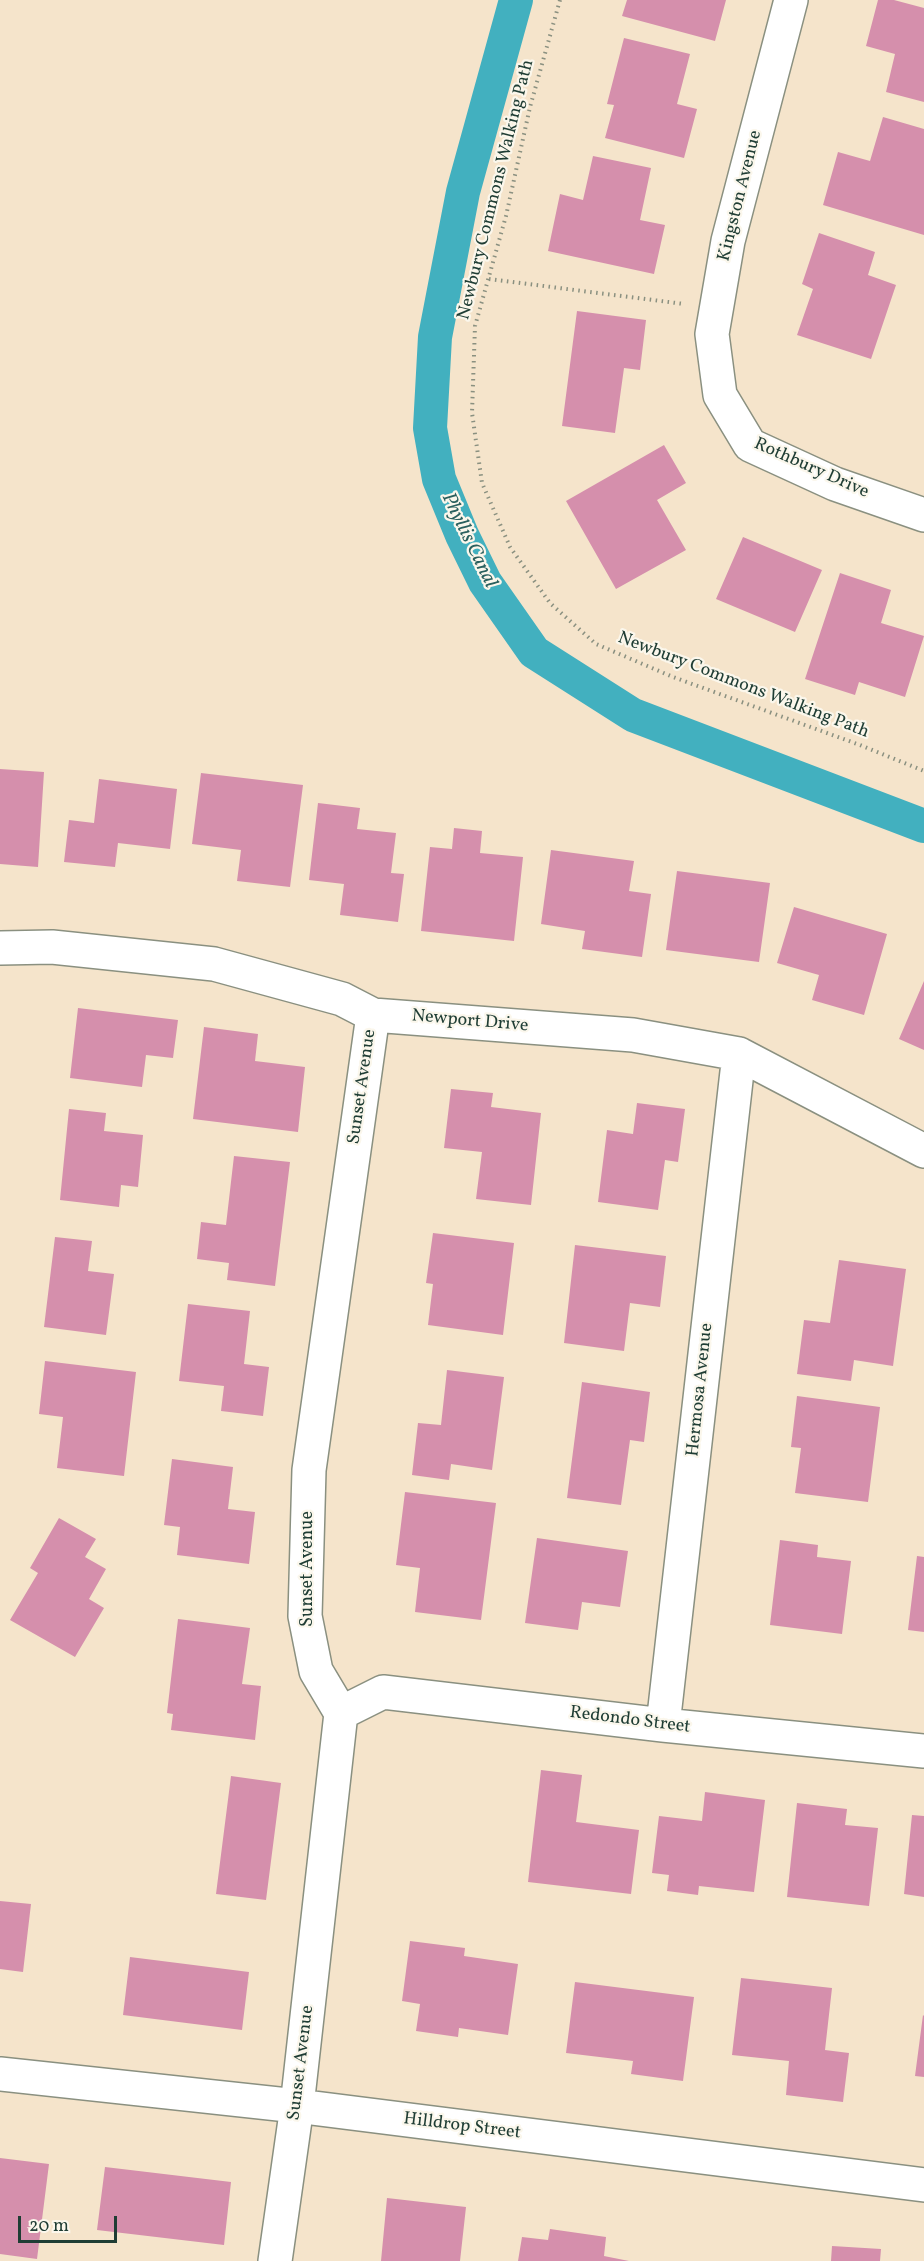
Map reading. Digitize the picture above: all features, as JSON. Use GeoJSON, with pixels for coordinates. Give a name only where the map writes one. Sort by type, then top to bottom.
{"type":"FeatureCollection","features":[{"type":"Feature","properties":{"kind":"street","name":"Kingston Avenue"},"geometry":{"type":"LineString","coordinates":[[720,395],[712,334],[728,241],[791,0]]}},
{"type":"Feature","properties":{"kind":"street","name":"Rothbury Drive"},"geometry":{"type":"LineString","coordinates":[[720,395],[750,445],[836,484],[924,515]]}},
{"type":"Feature","properties":{"kind":"street","name":"Newport Drive"},"geometry":{"type":"LineString","coordinates":[[0,948],[52,947],[214,964],[342,999],[373,1015],[633,1035],[739,1054],[924,1151]]}},
{"type":"Feature","properties":{"kind":"street","name":"Sunset Avenue"},"geometry":{"type":"LineString","coordinates":[[275,2261],[297,2106],[341,1713],[316,1671],[305,1616],[309,1470],[373,1015]]}},
{"type":"Feature","properties":{"kind":"street","name":"Hermosa Avenue"},"geometry":{"type":"LineString","coordinates":[[663,1725],[739,1054]]}},
{"type":"Feature","properties":{"kind":"street","name":"Redondo Street"},"geometry":{"type":"LineString","coordinates":[[341,1713],[383,1692],[663,1725],[924,1751]]}},
{"type":"Feature","properties":{"kind":"street","name":"Hilldrop Street"},"geometry":{"type":"LineString","coordinates":[[0,2074],[297,2106],[924,2185]]}},
{"type":"Feature","properties":{"kind":"path","name":"Newbury Commons Walking Path"},"geometry":{"type":"LineString","coordinates":[[560,0],[530,106],[506,216],[475,326],[472,413],[482,483],[510,547],[550,603],[597,644],[673,677],[860,745],[924,771]]}},
{"type":"Feature","properties":{"kind":"path"},"geometry":{"type":"LineString","coordinates":[[489,279],[716,308]]}},
{"type":"Feature","properties":{"kind":"building"},"geometry":{"type":"Polygon","coordinates":[[[627,0],[726,0],[715,41],[622,16],[627,0]]]}},
{"type":"Feature","properties":{"kind":"building"},"geometry":{"type":"Polygon","coordinates":[[[878,0],[894,0],[924,8],[924,102],[886,92],[895,54],[866,46],[878,0]]]}},
{"type":"Feature","properties":{"kind":"building"},"geometry":{"type":"Polygon","coordinates":[[[624,38],[690,54],[677,104],[697,109],[684,158],[605,138],[614,105],[607,104],[624,38]]]}},
{"type":"Feature","properties":{"kind":"building"},"geometry":{"type":"Polygon","coordinates":[[[883,117],[924,129],[924,235],[823,205],[838,152],[870,161],[883,117]]]}},
{"type":"Feature","properties":{"kind":"building"},"geometry":{"type":"Polygon","coordinates":[[[593,156],[651,168],[640,220],[665,225],[654,274],[548,251],[560,194],[583,200],[593,156]]]}},
{"type":"Feature","properties":{"kind":"building"},"geometry":{"type":"Polygon","coordinates":[[[819,233],[875,252],[868,275],[896,285],[871,359],[797,335],[813,289],[802,284],[819,233]]]}},
{"type":"Feature","properties":{"kind":"building"},"geometry":{"type":"Polygon","coordinates":[[[577,311],[646,320],[640,370],[624,368],[615,433],[562,426],[577,311]]]}},
{"type":"Feature","properties":{"kind":"building"},"geometry":{"type":"Polygon","coordinates":[[[664,445],[686,483],[657,500],[686,550],[616,589],[566,501],[664,445]]]}},
{"type":"Feature","properties":{"kind":"building"},"geometry":{"type":"Polygon","coordinates":[[[743,537],[822,570],[795,632],[716,599],[743,537]]]}},
{"type":"Feature","properties":{"kind":"building"},"geometry":{"type":"Polygon","coordinates":[[[840,573],[891,590],[881,623],[924,636],[905,697],[859,682],[855,695],[805,679],[840,573]]]}},
{"type":"Feature","properties":{"kind":"building"},"geometry":{"type":"Polygon","coordinates":[[[0,769],[44,772],[38,867],[0,864],[0,769]]]}},
{"type":"Feature","properties":{"kind":"building"},"geometry":{"type":"Polygon","coordinates":[[[201,773],[303,785],[290,887],[237,881],[241,850],[192,844],[201,773]]]}},
{"type":"Feature","properties":{"kind":"building"},"geometry":{"type":"Polygon","coordinates":[[[99,779],[177,789],[170,849],[118,843],[115,867],[64,862],[69,820],[94,823],[99,779]]]}},
{"type":"Feature","properties":{"kind":"building"},"geometry":{"type":"Polygon","coordinates":[[[318,803],[360,808],[357,829],[396,833],[391,873],[404,874],[398,922],[340,915],[344,884],[309,880],[318,803]]]}},
{"type":"Feature","properties":{"kind":"building"},"geometry":{"type":"Polygon","coordinates":[[[454,828],[482,831],[480,853],[523,857],[514,941],[421,931],[430,847],[452,849],[454,828]]]}},
{"type":"Feature","properties":{"kind":"building"},"geometry":{"type":"Polygon","coordinates":[[[551,850],[634,861],[629,891],[651,894],[642,957],[582,949],[585,931],[541,924],[551,850]]]}},
{"type":"Feature","properties":{"kind":"building"},"geometry":{"type":"Polygon","coordinates":[[[677,871],[770,883],[759,962],[666,950],[677,871]]]}},
{"type":"Feature","properties":{"kind":"building"},"geometry":{"type":"Polygon","coordinates":[[[794,907],[887,934],[864,1015],[812,1000],[819,975],[777,963],[794,907]]]}},
{"type":"Feature","properties":{"kind":"building"},"geometry":{"type":"Polygon","coordinates":[[[924,981],[924,1050],[899,1039],[924,981]]]}},
{"type":"Feature","properties":{"kind":"building"},"geometry":{"type":"Polygon","coordinates":[[[78,1008],[178,1020],[173,1058],[146,1055],[142,1087],[70,1078],[78,1008]]]}},
{"type":"Feature","properties":{"kind":"building"},"geometry":{"type":"Polygon","coordinates":[[[204,1027],[258,1034],[255,1061],[305,1067],[298,1132],[193,1119],[204,1027]]]}},
{"type":"Feature","properties":{"kind":"building"},"geometry":{"type":"Polygon","coordinates":[[[451,1089],[493,1093],[491,1107],[541,1113],[531,1205],[476,1199],[482,1152],[444,1148],[451,1089]]]}},
{"type":"Feature","properties":{"kind":"building"},"geometry":{"type":"Polygon","coordinates":[[[637,1103],[685,1109],[678,1162],[665,1160],[658,1210],[598,1202],[607,1130],[633,1134],[637,1103]]]}},
{"type":"Feature","properties":{"kind":"building"},"geometry":{"type":"Polygon","coordinates":[[[69,1109],[106,1113],[104,1131],[143,1135],[138,1187],[121,1185],[119,1207],[60,1200],[69,1109]]]}},
{"type":"Feature","properties":{"kind":"building"},"geometry":{"type":"Polygon","coordinates":[[[234,1156],[290,1162],[275,1286],[227,1280],[229,1263],[197,1259],[201,1222],[226,1225],[234,1156]]]}},
{"type":"Feature","properties":{"kind":"building"},"geometry":{"type":"Polygon","coordinates":[[[433,1233],[514,1243],[503,1335],[428,1325],[433,1284],[426,1283],[433,1233]]]}},
{"type":"Feature","properties":{"kind":"building"},"geometry":{"type":"Polygon","coordinates":[[[55,1237],[92,1241],[88,1271],[114,1274],[106,1335],[44,1327],[55,1237]]]}},
{"type":"Feature","properties":{"kind":"building"},"geometry":{"type":"Polygon","coordinates":[[[575,1245],[666,1256],[660,1307],[630,1303],[624,1351],[564,1343],[575,1245]]]}},
{"type":"Feature","properties":{"kind":"building"},"geometry":{"type":"Polygon","coordinates":[[[839,1260],[906,1269],[893,1366],[854,1360],[851,1381],[797,1374],[804,1320],[830,1323],[839,1260]]]}},
{"type":"Feature","properties":{"kind":"building"},"geometry":{"type":"Polygon","coordinates":[[[188,1304],[250,1311],[244,1364],[269,1367],[263,1416],[221,1411],[224,1386],[179,1381],[188,1304]]]}},
{"type":"Feature","properties":{"kind":"building"},"geometry":{"type":"Polygon","coordinates":[[[45,1361],[136,1372],[124,1476],[57,1468],[63,1417],[39,1414],[45,1361]]]}},
{"type":"Feature","properties":{"kind":"building"},"geometry":{"type":"Polygon","coordinates":[[[447,1370],[504,1377],[492,1470],[451,1464],[449,1480],[412,1475],[418,1423],[441,1425],[447,1370]]]}},
{"type":"Feature","properties":{"kind":"building"},"geometry":{"type":"Polygon","coordinates":[[[582,1382],[650,1392],[644,1442],[630,1440],[621,1505],[567,1498],[582,1382]]]}},
{"type":"Feature","properties":{"kind":"building"},"geometry":{"type":"Polygon","coordinates":[[[797,1396],[880,1407],[868,1502],[795,1493],[801,1448],[791,1447],[797,1396]]]}},
{"type":"Feature","properties":{"kind":"building"},"geometry":{"type":"Polygon","coordinates":[[[172,1459],[233,1467],[228,1509],[255,1512],[249,1564],[177,1555],[180,1527],[164,1525],[172,1459]]]}},
{"type":"Feature","properties":{"kind":"building"},"geometry":{"type":"Polygon","coordinates":[[[405,1492],[496,1503],[481,1620],[415,1612],[420,1568],[396,1565],[405,1492]]]}},
{"type":"Feature","properties":{"kind":"building"},"geometry":{"type":"Polygon","coordinates":[[[59,1518],[96,1539],[85,1557],[106,1569],[89,1599],[104,1608],[75,1657],[10,1620],[38,1573],[30,1568],[59,1518]]]}},
{"type":"Feature","properties":{"kind":"building"},"geometry":{"type":"Polygon","coordinates":[[[537,1538],[628,1551],[620,1607],[582,1602],[578,1630],[525,1623],[537,1538]]]}},
{"type":"Feature","properties":{"kind":"building"},"geometry":{"type":"Polygon","coordinates":[[[780,1540],[818,1545],[817,1557],[851,1561],[842,1634],[770,1625],[780,1540]]]}},
{"type":"Feature","properties":{"kind":"building"},"geometry":{"type":"Polygon","coordinates":[[[917,1556],[924,1557],[924,1632],[908,1630],[917,1556]]]}},
{"type":"Feature","properties":{"kind":"building"},"geometry":{"type":"Polygon","coordinates":[[[178,1619],[250,1628],[242,1684],[261,1686],[255,1740],[171,1730],[173,1714],[167,1713],[178,1619]]]}},
{"type":"Feature","properties":{"kind":"building"},"geometry":{"type":"Polygon","coordinates":[[[541,1770],[582,1775],[576,1822],[639,1830],[631,1894],[528,1882],[541,1770]]]}},
{"type":"Feature","properties":{"kind":"building"},"geometry":{"type":"Polygon","coordinates":[[[231,1776],[281,1783],[266,1900],[216,1894],[231,1776]]]}},
{"type":"Feature","properties":{"kind":"building"},"geometry":{"type":"Polygon","coordinates":[[[705,1792],[765,1800],[754,1892],[699,1886],[698,1895],[667,1891],[669,1875],[652,1873],[659,1816],[702,1821],[705,1792]]]}},
{"type":"Feature","properties":{"kind":"building"},"geometry":{"type":"Polygon","coordinates":[[[797,1803],[847,1809],[845,1825],[878,1828],[869,1906],[787,1897],[797,1803]]]}},
{"type":"Feature","properties":{"kind":"building"},"geometry":{"type":"Polygon","coordinates":[[[912,1815],[924,1816],[924,1897],[904,1894],[912,1815]]]}},
{"type":"Feature","properties":{"kind":"building"},"geometry":{"type":"Polygon","coordinates":[[[0,1901],[31,1904],[23,1972],[0,1969],[0,1901]]]}},
{"type":"Feature","properties":{"kind":"building"},"geometry":{"type":"Polygon","coordinates":[[[410,1941],[465,1948],[464,1956],[518,1964],[508,2035],[459,2028],[458,2037],[416,2031],[420,2004],[402,2001],[410,1941]]]}},
{"type":"Feature","properties":{"kind":"building"},"geometry":{"type":"Polygon","coordinates":[[[130,1957],[249,1972],[242,2030],[123,2015],[130,1957]]]}},
{"type":"Feature","properties":{"kind":"building"},"geometry":{"type":"Polygon","coordinates":[[[741,1978],[832,1988],[825,2050],[849,2053],[843,2102],[786,2095],[789,2061],[732,2055],[741,1978]]]}},
{"type":"Feature","properties":{"kind":"building"},"geometry":{"type":"Polygon","coordinates":[[[575,1982],[694,1997],[683,2081],[631,2074],[633,2061],[566,2053],[575,1982]]]}},
{"type":"Feature","properties":{"kind":"building"},"geometry":{"type":"Polygon","coordinates":[[[924,2016],[924,2077],[915,2076],[924,2016]]]}},
{"type":"Feature","properties":{"kind":"building"},"geometry":{"type":"Polygon","coordinates":[[[0,2158],[49,2164],[37,2259],[0,2254],[0,2158]]]}},
{"type":"Feature","properties":{"kind":"building"},"geometry":{"type":"Polygon","coordinates":[[[105,2167],[231,2182],[224,2245],[97,2230],[105,2167]]]}},
{"type":"Feature","properties":{"kind":"building"},"geometry":{"type":"Polygon","coordinates":[[[387,2198],[466,2207],[460,2261],[381,2261],[387,2198]]]}},
{"type":"Feature","properties":{"kind":"building"},"geometry":{"type":"Polygon","coordinates":[[[550,2229],[606,2237],[604,2256],[629,2261],[518,2261],[522,2237],[548,2240],[550,2229]]]}},
{"type":"Feature","properties":{"kind":"building"},"geometry":{"type":"Polygon","coordinates":[[[832,2246],[881,2249],[880,2261],[831,2261],[832,2246]]]}},
{"type":"Feature","properties":{"kind":"waterway","name":"Phyllis Canal"},"geometry":{"type":"LineString","coordinates":[[516,0],[463,192],[435,337],[430,428],[439,479],[462,535],[485,582],[534,652],[633,715],[924,826]]}}]}
